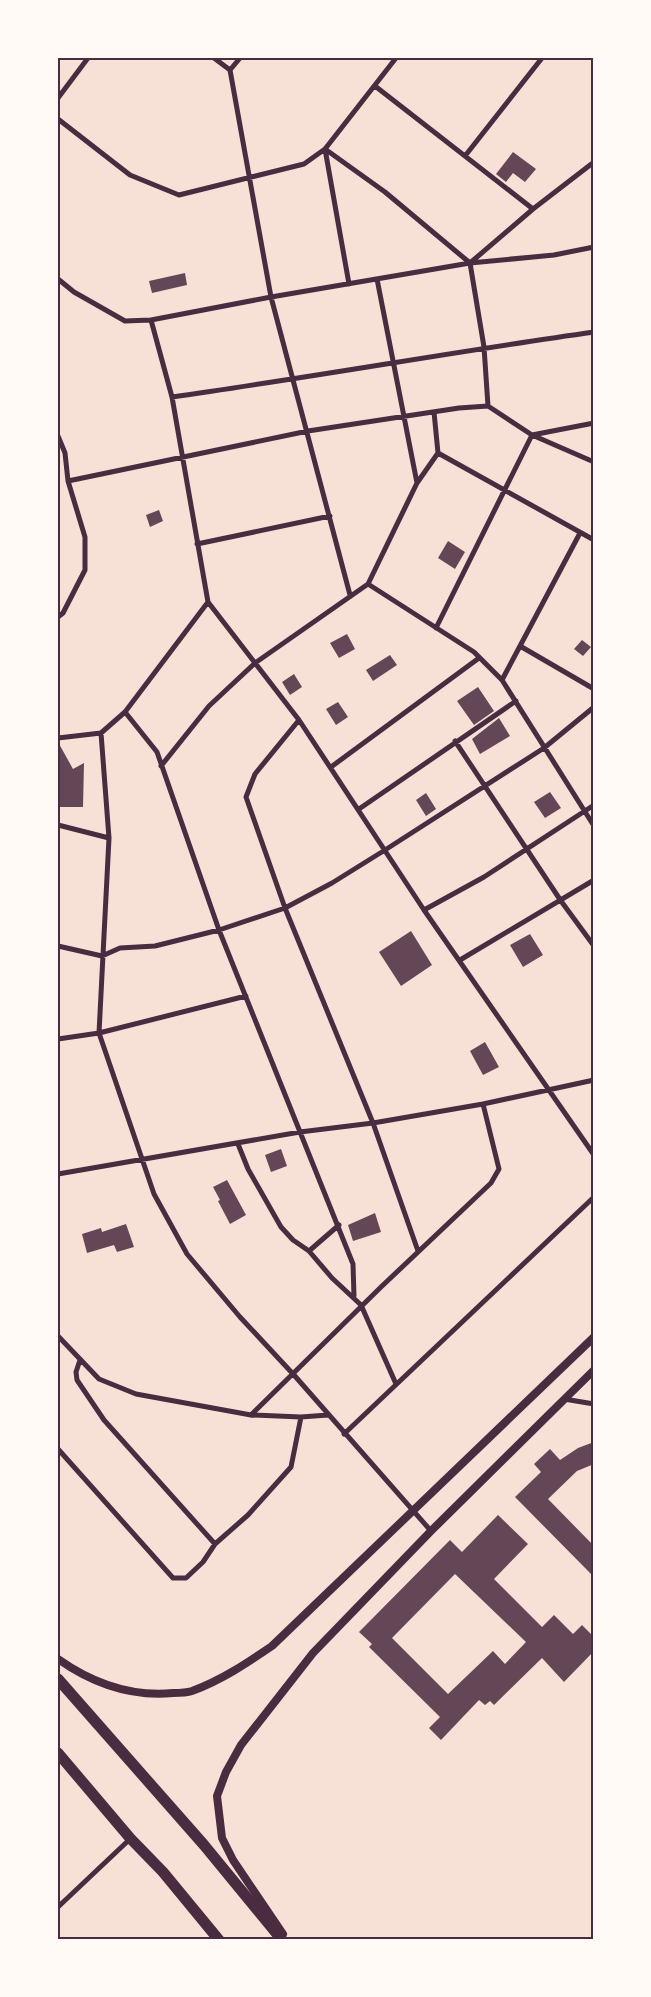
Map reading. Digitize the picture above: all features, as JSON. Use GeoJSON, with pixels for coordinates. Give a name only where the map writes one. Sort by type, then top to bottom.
{"type":"FeatureCollection","features":[{"type":"Feature","properties":{"kind":"highway"},"geometry":{"type":"LineString","coordinates":[[58,1679],[204,1845],[282,1940]]}},
{"type":"Feature","properties":{"kind":"highway"},"geometry":{"type":"LineString","coordinates":[[58,1753],[220,1940]]}},
{"type":"Feature","properties":{"kind":"street"},"geometry":{"type":"LineString","coordinates":[[58,98],[88,58]]}},
{"type":"Feature","properties":{"kind":"street"},"geometry":{"type":"LineString","coordinates":[[214,58],[230,70],[271,297],[350,595]]}},
{"type":"Feature","properties":{"kind":"street"},"geometry":{"type":"LineString","coordinates":[[230,70],[240,58]]}},
{"type":"Feature","properties":{"kind":"street"},"geometry":{"type":"LineString","coordinates":[[58,119],[130,175],[178,195],[304,164],[325,149],[396,58]]}},
{"type":"Feature","properties":{"kind":"street"},"geometry":{"type":"LineString","coordinates":[[465,156],[542,58]]}},
{"type":"Feature","properties":{"kind":"street"},"geometry":{"type":"LineString","coordinates":[[375,86],[534,209]]}},
{"type":"Feature","properties":{"kind":"street"},"geometry":{"type":"LineString","coordinates":[[325,149],[385,192],[470,263],[484,347],[488,406]]}},
{"type":"Feature","properties":{"kind":"street"},"geometry":{"type":"LineString","coordinates":[[325,149],[349,284]]}},
{"type":"Feature","properties":{"kind":"street"},"geometry":{"type":"LineString","coordinates":[[470,263],[594,162]]}},
{"type":"Feature","properties":{"kind":"street"},"geometry":{"type":"LineString","coordinates":[[59,282],[125,321],[151,320],[271,297],[470,263],[554,255],[594,247]]}},
{"type":"Feature","properties":{"kind":"street"},"geometry":{"type":"LineString","coordinates":[[376,279],[417,482]]}},
{"type":"Feature","properties":{"kind":"street"},"geometry":{"type":"LineString","coordinates":[[151,320],[172,397],[208,602],[299,720],[424,910],[594,1155]]}},
{"type":"Feature","properties":{"kind":"street"},"geometry":{"type":"LineString","coordinates":[[172,397],[292,380],[484,347],[594,332]]}},
{"type":"Feature","properties":{"kind":"street"},"geometry":{"type":"LineString","coordinates":[[68,481],[308,431],[459,408],[488,406],[532,435],[594,462]]}},
{"type":"Feature","properties":{"kind":"street"},"geometry":{"type":"LineString","coordinates":[[161,766],[209,706],[255,663],[368,584],[417,482],[438,453],[434,412]]}},
{"type":"Feature","properties":{"kind":"street"},"geometry":{"type":"LineString","coordinates":[[532,435],[594,424]]}},
{"type":"Feature","properties":{"kind":"street"},"geometry":{"type":"LineString","coordinates":[[436,628],[532,435]]}},
{"type":"Feature","properties":{"kind":"street"},"geometry":{"type":"LineString","coordinates":[[58,436],[65,453],[68,481],[85,537],[85,570],[64,613],[58,617]]}},
{"type":"Feature","properties":{"kind":"street"},"geometry":{"type":"LineString","coordinates":[[438,453],[594,540]]}},
{"type":"Feature","properties":{"kind":"street"},"geometry":{"type":"LineString","coordinates":[[197,544],[330,516]]}},
{"type":"Feature","properties":{"kind":"street"},"geometry":{"type":"LineString","coordinates":[[502,680],[580,533]]}},
{"type":"Feature","properties":{"kind":"street"},"geometry":{"type":"LineString","coordinates":[[368,584],[480,658],[502,680],[594,826]]}},
{"type":"Feature","properties":{"kind":"street"},"geometry":{"type":"LineString","coordinates":[[58,738],[101,733],[125,712],[208,602]]}},
{"type":"Feature","properties":{"kind":"street"},"geometry":{"type":"LineString","coordinates":[[520,646],[594,689]]}},
{"type":"Feature","properties":{"kind":"street"},"geometry":{"type":"LineString","coordinates":[[331,767],[480,658]]}},
{"type":"Feature","properties":{"kind":"street"},"geometry":{"type":"LineString","coordinates":[[358,809],[516,701]]}},
{"type":"Feature","properties":{"kind":"street"},"geometry":{"type":"LineString","coordinates":[[58,946],[102,956],[120,948],[155,946],[219,930],[285,908],[332,883],[544,748],[594,707]]}},
{"type":"Feature","properties":{"kind":"street"},"geometry":{"type":"LineString","coordinates":[[125,712],[157,752],[219,930],[339,1225],[353,1264],[354,1296]]}},
{"type":"Feature","properties":{"kind":"street"},"geometry":{"type":"LineString","coordinates":[[299,720],[255,774],[246,797],[285,908],[372,1123],[418,1251]]}},
{"type":"Feature","properties":{"kind":"street"},"geometry":{"type":"LineString","coordinates":[[101,733],[109,838],[99,1033],[154,1194],[187,1254],[240,1318],[294,1375],[431,1531]]}},
{"type":"Feature","properties":{"kind":"street"},"geometry":{"type":"LineString","coordinates":[[455,741],[486,784],[561,901],[594,946]]}},
{"type":"Feature","properties":{"kind":"street"},"geometry":{"type":"LineString","coordinates":[[424,910],[484,877],[594,805]]}},
{"type":"Feature","properties":{"kind":"street"},"geometry":{"type":"LineString","coordinates":[[58,825],[109,838]]}},
{"type":"Feature","properties":{"kind":"street"},"geometry":{"type":"LineString","coordinates":[[460,960],[594,880]]}},
{"type":"Feature","properties":{"kind":"street"},"geometry":{"type":"LineString","coordinates":[[58,1039],[99,1033],[246,996]]}},
{"type":"Feature","properties":{"kind":"street"},"geometry":{"type":"LineString","coordinates":[[58,1174],[300,1132],[372,1123],[483,1104],[594,1080]]}},
{"type":"Feature","properties":{"kind":"street"},"geometry":{"type":"LineString","coordinates":[[251,1415],[294,1375],[361,1305],[491,1183],[499,1169],[483,1104]]}},
{"type":"Feature","properties":{"kind":"street"},"geometry":{"type":"LineString","coordinates":[[238,1144],[248,1169],[282,1227],[293,1240],[310,1250],[332,1278],[354,1296],[361,1305],[396,1384]]}},
{"type":"Feature","properties":{"kind":"street"},"geometry":{"type":"LineString","coordinates":[[344,1434],[594,1197]]}},
{"type":"Feature","properties":{"kind":"street"},"geometry":{"type":"LineString","coordinates":[[310,1250],[339,1225]]}},
{"type":"Feature","properties":{"kind":"street"},"geometry":{"type":"LineString","coordinates":[[58,1336],[99,1378],[136,1394],[251,1415],[301,1417],[328,1415]]}},
{"type":"Feature","properties":{"kind":"street"},"geometry":{"type":"LineString","coordinates":[[58,1659],[84,1676],[114,1688],[156,1694],[190,1692],[236,1671],[272,1646],[594,1337]]}},
{"type":"Feature","properties":{"kind":"street"},"geometry":{"type":"LineString","coordinates":[[80,1360],[76,1372],[77,1380],[104,1420],[216,1544]]}},
{"type":"Feature","properties":{"kind":"street"},"geometry":{"type":"LineString","coordinates":[[287,1940],[233,1860],[222,1838],[217,1796],[226,1772],[241,1746],[313,1654],[431,1531],[563,1399],[593,1372]]}},
{"type":"Feature","properties":{"kind":"street"},"geometry":{"type":"LineString","coordinates":[[563,1399],[594,1404]]}},
{"type":"Feature","properties":{"kind":"street"},"geometry":{"type":"LineString","coordinates":[[58,1449],[173,1578],[186,1578],[203,1562],[216,1544],[248,1515],[291,1467],[301,1417]]}},
{"type":"Feature","properties":{"kind":"street"},"geometry":{"type":"LineString","coordinates":[[58,1907],[130,1838]]}},
{"type":"Feature","properties":{"kind":"building"},"geometry":{"type":"Polygon","coordinates":[[[513,152],[536,169],[525,182],[513,173],[506,182],[496,174],[513,152]]]}},
{"type":"Feature","properties":{"kind":"building"},"geometry":{"type":"Polygon","coordinates":[[[185,273],[187,285],[152,293],[149,281],[185,273]]]}},
{"type":"Feature","properties":{"kind":"building"},"geometry":{"type":"Polygon","coordinates":[[[159,510],[163,521],[150,527],[146,515],[159,510]]]}},
{"type":"Feature","properties":{"kind":"building"},"geometry":{"type":"Polygon","coordinates":[[[448,541],[465,552],[455,569],[438,558],[448,541]]]}},
{"type":"Feature","properties":{"kind":"building"},"geometry":{"type":"Polygon","coordinates":[[[347,634],[355,649],[339,658],[330,643],[347,634]]]}},
{"type":"Feature","properties":{"kind":"building"},"geometry":{"type":"Polygon","coordinates":[[[582,640],[591,647],[583,656],[574,649],[582,640]]]}},
{"type":"Feature","properties":{"kind":"building"},"geometry":{"type":"Polygon","coordinates":[[[390,655],[397,665],[373,681],[366,670],[390,655]]]}},
{"type":"Feature","properties":{"kind":"building"},"geometry":{"type":"Polygon","coordinates":[[[294,674],[302,687],[290,695],[282,682],[294,674]]]}},
{"type":"Feature","properties":{"kind":"building"},"geometry":{"type":"Polygon","coordinates":[[[478,687],[494,711],[474,725],[457,701],[478,687]]]}},
{"type":"Feature","properties":{"kind":"building"},"geometry":{"type":"Polygon","coordinates":[[[338,702],[348,717],[336,725],[326,709],[338,702]]]}},
{"type":"Feature","properties":{"kind":"building"},"geometry":{"type":"Polygon","coordinates":[[[499,718],[510,736],[480,754],[472,739],[499,718]]]}},
{"type":"Feature","properties":{"kind":"building"},"geometry":{"type":"Polygon","coordinates":[[[58,742],[73,769],[84,763],[83,807],[58,807],[58,742]]]}},
{"type":"Feature","properties":{"kind":"building"},"geometry":{"type":"Polygon","coordinates":[[[550,792],[561,808],[545,818],[534,802],[550,792]]]}},
{"type":"Feature","properties":{"kind":"building"},"geometry":{"type":"Polygon","coordinates":[[[426,793],[436,809],[426,816],[416,800],[426,793]]]}},
{"type":"Feature","properties":{"kind":"building"},"geometry":{"type":"Polygon","coordinates":[[[411,931],[432,965],[401,986],[379,952],[411,931]]]}},
{"type":"Feature","properties":{"kind":"building"},"geometry":{"type":"Polygon","coordinates":[[[530,934],[543,955],[523,967],[510,945],[530,934]]]}},
{"type":"Feature","properties":{"kind":"building"},"geometry":{"type":"Polygon","coordinates":[[[485,1042],[499,1067],[483,1075],[470,1051],[485,1042]]]}},
{"type":"Feature","properties":{"kind":"building"},"geometry":{"type":"Polygon","coordinates":[[[281,1149],[287,1166],[271,1172],[265,1155],[281,1149]]]}},
{"type":"Feature","properties":{"kind":"building"},"geometry":{"type":"Polygon","coordinates":[[[227,1180],[246,1215],[230,1224],[213,1187],[227,1180]]]}},
{"type":"Feature","properties":{"kind":"building"},"geometry":{"type":"Polygon","coordinates":[[[375,1213],[381,1232],[353,1241],[348,1225],[375,1213]]]}},
{"type":"Feature","properties":{"kind":"building"},"geometry":{"type":"Polygon","coordinates":[[[126,1224],[134,1247],[117,1252],[114,1245],[87,1253],[82,1234],[101,1228],[102,1232],[126,1224]]]}},
{"type":"Feature","properties":{"kind":"building"},"geometry":{"type":"Polygon","coordinates":[[[594,1442],[594,1464],[577,1471],[548,1499],[594,1546],[594,1577],[515,1497],[541,1472],[534,1464],[550,1449],[560,1460],[578,1448],[594,1442]]]}},
{"type":"Feature","properties":{"kind":"building"},"geometry":{"type":"Polygon","coordinates":[[[498,1515],[528,1544],[494,1579],[542,1627],[554,1615],[573,1634],[582,1625],[594,1637],[594,1651],[564,1682],[542,1658],[494,1705],[490,1701],[485,1705],[479,1700],[441,1740],[429,1728],[440,1717],[369,1647],[372,1644],[359,1632],[450,1540],[462,1552],[498,1515]],[[455,1574],[392,1638],[448,1694],[493,1651],[505,1664],[526,1642],[455,1574]]]}}]}
